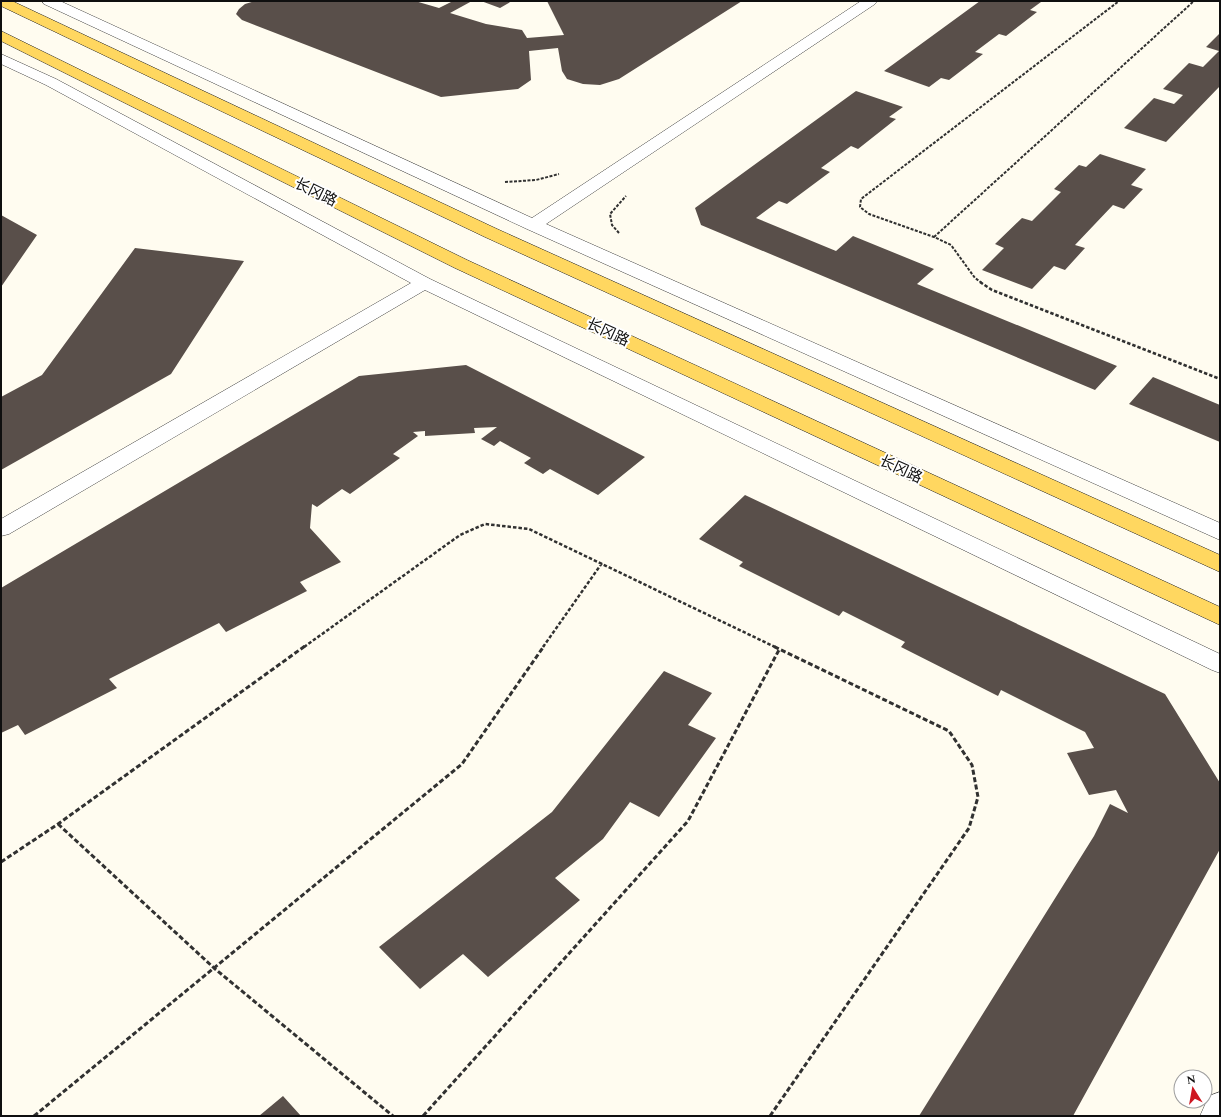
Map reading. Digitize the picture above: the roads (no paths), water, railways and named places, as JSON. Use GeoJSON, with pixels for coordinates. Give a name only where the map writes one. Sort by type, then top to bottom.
{"type":"FeatureCollection","features":[{"type":"Feature","properties":{"kind":"main road"},"geometry":{"type":"LineString","coordinates":[[1,1],[491,233],[1220,564]]}},
{"type":"Feature","properties":{"kind":"main road","name":"长冈路"},"geometry":{"type":"LineString","coordinates":[[1,35],[462,264],[1220,618]]}},
{"type":"Feature","properties":{"kind":"street"},"geometry":{"type":"LineString","coordinates":[[49,1],[534,225],[1220,532]]}},
{"type":"Feature","properties":{"kind":"street"},"geometry":{"type":"LineString","coordinates":[[534,225],[870,1]]}},
{"type":"Feature","properties":{"kind":"street"},"geometry":{"type":"LineString","coordinates":[[1,58],[51,82],[424,283],[1220,664]]}},
{"type":"Feature","properties":{"kind":"street"},"geometry":{"type":"LineString","coordinates":[[1,528],[424,283]]}},
{"type":"Feature","properties":{"kind":"street"},"geometry":{"type":"LineString","coordinates":[[1215,1116],[1220,1106]]}}]}
